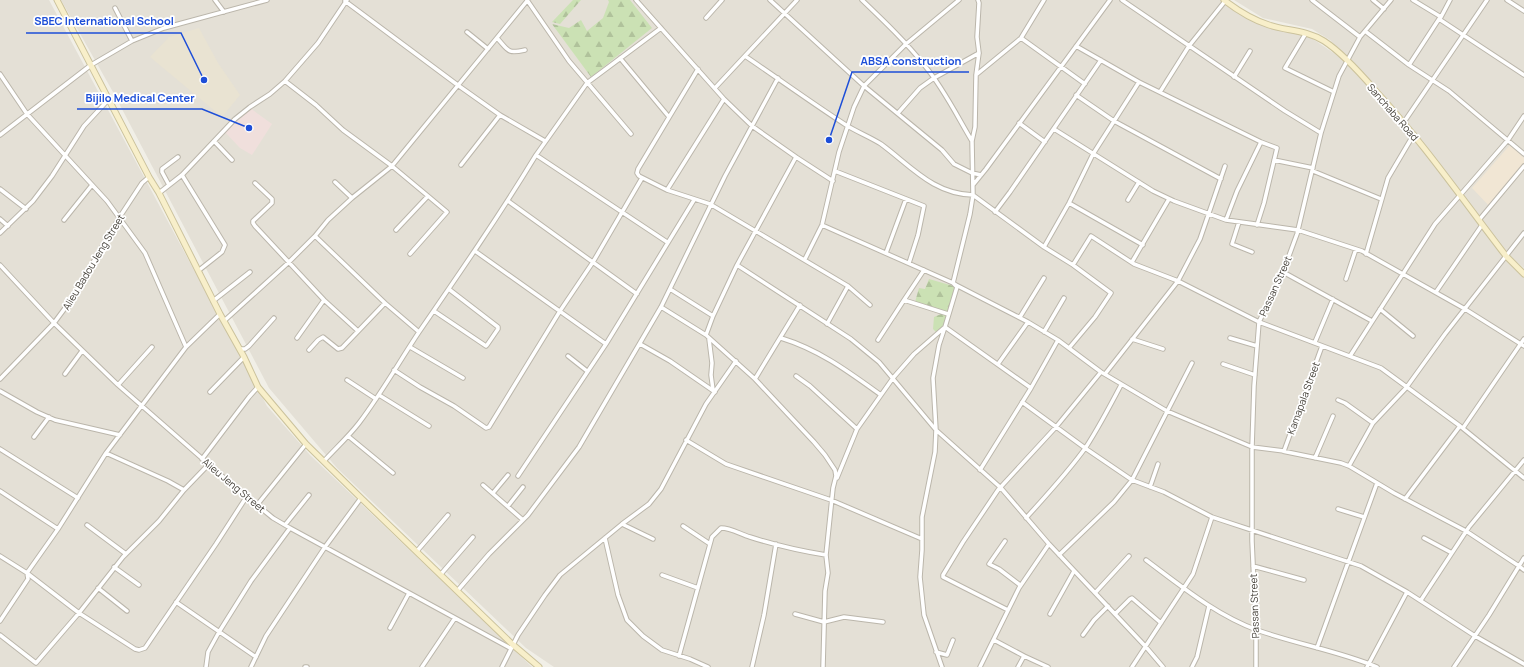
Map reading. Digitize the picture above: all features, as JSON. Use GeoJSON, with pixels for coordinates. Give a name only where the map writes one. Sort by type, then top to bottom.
{"type":"FeatureCollection","features":[{"type":"Feature","properties":{"kind":"street"},"geometry":{"type":"LineString","coordinates":[[57,0],[149,177],[159,193],[213,301],[240,349],[258,387],[306,444],[458,590],[511,646],[539,667]]}},
{"type":"Feature","properties":{"kind":"street"},"geometry":{"type":"LineString","coordinates":[[215,0],[224,12]]}},
{"type":"Feature","properties":{"kind":"street"},"geometry":{"type":"LineString","coordinates":[[0,135],[91,65],[132,41],[164,28],[267,0]]}},
{"type":"Feature","properties":{"kind":"street"},"geometry":{"type":"LineString","coordinates":[[224,321],[288,263],[328,220],[352,198],[392,166],[459,86],[527,0],[569,61],[631,134]]}},
{"type":"Feature","properties":{"kind":"street"},"geometry":{"type":"LineString","coordinates":[[636,0],[724,99],[752,126],[796,158],[833,181]]}},
{"type":"Feature","properties":{"kind":"street"},"geometry":{"type":"LineString","coordinates":[[706,18],[722,0]]}},
{"type":"Feature","properties":{"kind":"street"},"geometry":{"type":"LineString","coordinates":[[770,0],[864,86],[942,150],[954,164],[972,173],[981,175]]}},
{"type":"Feature","properties":{"kind":"street"},"geometry":{"type":"LineString","coordinates":[[715,88],[797,0]]}},
{"type":"Feature","properties":{"kind":"street"},"geometry":{"type":"LineString","coordinates":[[862,0],[906,44],[934,78],[972,141]]}},
{"type":"Feature","properties":{"kind":"street"},"geometry":{"type":"LineString","coordinates":[[805,259],[822,225],[847,125],[864,86],[906,44],[952,2],[958,0]]}},
{"type":"Feature","properties":{"kind":"street"},"geometry":{"type":"LineString","coordinates":[[953,283],[970,214],[973,195],[972,141],[975,127],[976,75],[979,53],[977,37],[978,0]]}},
{"type":"Feature","properties":{"kind":"street"},"geometry":{"type":"LineString","coordinates":[[976,75],[1021,38],[1044,0]]}},
{"type":"Feature","properties":{"kind":"street"},"geometry":{"type":"LineString","coordinates":[[973,185],[1110,0]]}},
{"type":"Feature","properties":{"kind":"street"},"geometry":{"type":"LineString","coordinates":[[1122,0],[1285,112],[1321,133]]}},
{"type":"Feature","properties":{"kind":"street"},"geometry":{"type":"LineString","coordinates":[[1160,92],[1189,46],[1225,0]]}},
{"type":"Feature","properties":{"kind":"street","name":"Sanchaba Road"},"geometry":{"type":"LineString","coordinates":[[1225,0],[1248,16],[1269,25],[1306,33],[1324,41],[1365,78],[1414,134],[1506,256],[1524,274]]}},
{"type":"Feature","properties":{"kind":"street"},"geometry":{"type":"LineString","coordinates":[[1313,0],[1360,37]]}},
{"type":"Feature","properties":{"kind":"street"},"geometry":{"type":"LineString","coordinates":[[1373,0],[1384,10]]}},
{"type":"Feature","properties":{"kind":"street","name":"Passan Street"},"geometry":{"type":"LineString","coordinates":[[1256,667],[1252,531],[1252,447],[1259,322],[1283,272],[1298,230],[1321,133],[1339,76],[1360,37],[1391,0]]}},
{"type":"Feature","properties":{"kind":"street"},"geometry":{"type":"LineString","coordinates":[[1413,0],[1524,75]]}},
{"type":"Feature","properties":{"kind":"street"},"geometry":{"type":"LineString","coordinates":[[1408,65],[1440,18],[1450,0]]}},
{"type":"Feature","properties":{"kind":"street"},"geometry":{"type":"LineString","coordinates":[[1404,122],[1462,34],[1487,0]]}},
{"type":"Feature","properties":{"kind":"street"},"geometry":{"type":"LineString","coordinates":[[1507,0],[1524,11]]}},
{"type":"Feature","properties":{"kind":"street"},"geometry":{"type":"LineString","coordinates":[[159,193],[182,175],[235,119],[270,94],[285,81],[318,44],[346,1],[500,115],[546,141]]}},
{"type":"Feature","properties":{"kind":"street"},"geometry":{"type":"LineString","coordinates":[[114,8],[132,41]]}},
{"type":"Feature","properties":{"kind":"street"},"geometry":{"type":"LineString","coordinates":[[324,461],[348,436],[376,400],[419,332],[450,290],[508,202],[536,155],[587,82],[661,28]]}},
{"type":"Feature","properties":{"kind":"street"},"geometry":{"type":"LineString","coordinates":[[1365,31],[1408,65],[1449,91],[1524,154]]}},
{"type":"Feature","properties":{"kind":"street"},"geometry":{"type":"LineString","coordinates":[[467,32],[488,49]]}},
{"type":"Feature","properties":{"kind":"street"},"geometry":{"type":"LineString","coordinates":[[1306,33],[1285,68],[1334,92]]}},
{"type":"Feature","properties":{"kind":"street"},"geometry":{"type":"LineString","coordinates":[[498,38],[510,52],[514,53],[525,50]]}},
{"type":"Feature","properties":{"kind":"street"},"geometry":{"type":"LineString","coordinates":[[1021,38],[1085,84]]}},
{"type":"Feature","properties":{"kind":"street"},"geometry":{"type":"LineString","coordinates":[[1076,46],[1139,82],[1261,142],[1277,148],[1264,203],[1257,224]]}},
{"type":"Feature","properties":{"kind":"street"},"geometry":{"type":"LineString","coordinates":[[1234,76],[1250,51]]}},
{"type":"Feature","properties":{"kind":"street"},"geometry":{"type":"LineString","coordinates":[[898,113],[920,88],[934,78],[979,53]]}},
{"type":"Feature","properties":{"kind":"street"},"geometry":{"type":"LineString","coordinates":[[745,56],[847,125],[880,144],[917,173],[943,189],[959,194],[973,195],[1044,247],[1073,264],[1111,293],[1095,317],[1069,348]]}},
{"type":"Feature","properties":{"kind":"street"},"geometry":{"type":"LineString","coordinates":[[620,58],[669,118]]}},
{"type":"Feature","properties":{"kind":"street"},"geometry":{"type":"LineString","coordinates":[[995,212],[1101,60]]}},
{"type":"Feature","properties":{"kind":"street"},"geometry":{"type":"LineString","coordinates":[[698,69],[637,173],[642,178],[667,190],[710,204],[805,259],[848,286],[870,305]]}},
{"type":"Feature","properties":{"kind":"street"},"geometry":{"type":"LineString","coordinates":[[0,74],[27,114],[107,201],[145,253],[186,347]]}},
{"type":"Feature","properties":{"kind":"street"},"geometry":{"type":"LineString","coordinates":[[458,590],[489,554],[523,520],[556,479],[579,447],[661,307],[710,204],[778,78]]}},
{"type":"Feature","properties":{"kind":"street"},"geometry":{"type":"LineString","coordinates":[[285,81],[316,105],[343,130],[392,166],[447,212],[410,254]]}},
{"type":"Feature","properties":{"kind":"street"},"geometry":{"type":"LineString","coordinates":[[1044,247],[1069,203],[1093,154],[1139,82]]}},
{"type":"Feature","properties":{"kind":"street"},"geometry":{"type":"LineString","coordinates":[[1076,95],[1114,121],[1221,179]]}},
{"type":"Feature","properties":{"kind":"street"},"geometry":{"type":"LineString","coordinates":[[0,233],[26,209],[52,176],[84,126],[109,99]]}},
{"type":"Feature","properties":{"kind":"street"},"geometry":{"type":"LineString","coordinates":[[667,190],[724,99]]}},
{"type":"Feature","properties":{"kind":"street"},"geometry":{"type":"LineString","coordinates":[[462,165],[500,115]]}},
{"type":"Feature","properties":{"kind":"street"},"geometry":{"type":"LineString","coordinates":[[1350,356],[1435,224],[1508,140],[1524,116]]}},
{"type":"Feature","properties":{"kind":"street"},"geometry":{"type":"LineString","coordinates":[[1019,123],[1045,142]]}},
{"type":"Feature","properties":{"kind":"street"},"geometry":{"type":"LineString","coordinates":[[1054,129],[1153,191],[1169,199],[1226,220],[1298,230],[1366,254],[1436,292],[1522,345]]}},
{"type":"Feature","properties":{"kind":"street"},"geometry":{"type":"LineString","coordinates":[[1366,254],[1388,178],[1414,134]]}},
{"type":"Feature","properties":{"kind":"street"},"geometry":{"type":"LineString","coordinates":[[214,141],[232,160]]}},
{"type":"Feature","properties":{"kind":"street"},"geometry":{"type":"LineString","coordinates":[[1226,220],[1237,191],[1261,142]]}},
{"type":"Feature","properties":{"kind":"street"},"geometry":{"type":"LineString","coordinates":[[536,155],[667,242]]}},
{"type":"Feature","properties":{"kind":"street"},"geometry":{"type":"LineString","coordinates":[[169,185],[162,170],[178,157]]}},
{"type":"Feature","properties":{"kind":"street"},"geometry":{"type":"LineString","coordinates":[[706,336],[713,316],[737,266],[796,158]]}},
{"type":"Feature","properties":{"kind":"street"},"geometry":{"type":"LineString","coordinates":[[1274,160],[1313,169],[1381,199]]}},
{"type":"Feature","properties":{"kind":"street"},"geometry":{"type":"LineString","coordinates":[[1008,610],[942,576],[982,514],[1001,488],[1132,340],[1178,281],[1200,239],[1210,215],[1225,166]]}},
{"type":"Feature","properties":{"kind":"street"},"geometry":{"type":"LineString","coordinates":[[1436,292],[1481,223],[1524,166]]}},
{"type":"Feature","properties":{"kind":"street"},"geometry":{"type":"LineString","coordinates":[[835,171],[924,206],[918,235],[909,263]]}},
{"type":"Feature","properties":{"kind":"street"},"geometry":{"type":"LineString","coordinates":[[182,175],[225,245],[222,252],[198,271]]}},
{"type":"Feature","properties":{"kind":"street","name":"Alieu Badou Jeng Street"},"geometry":{"type":"LineString","coordinates":[[0,378],[54,323],[71,300],[119,218],[142,184],[149,177]]}},
{"type":"Feature","properties":{"kind":"street"},"geometry":{"type":"LineString","coordinates":[[394,370],[420,387],[454,406],[486,428],[489,427],[560,311],[593,262],[642,178]]}},
{"type":"Feature","properties":{"kind":"street"},"geometry":{"type":"LineString","coordinates":[[335,182],[352,198]]}},
{"type":"Feature","properties":{"kind":"street"},"geometry":{"type":"LineString","coordinates":[[1128,200],[1139,182]]}},
{"type":"Feature","properties":{"kind":"street"},"geometry":{"type":"LineString","coordinates":[[254,183],[272,199],[272,202],[253,223],[288,263],[324,300],[358,331]]}},
{"type":"Feature","properties":{"kind":"street"},"geometry":{"type":"LineString","coordinates":[[64,220],[92,185]]}},
{"type":"Feature","properties":{"kind":"street"},"geometry":{"type":"LineString","coordinates":[[0,189],[26,209]]}},
{"type":"Feature","properties":{"kind":"street"},"geometry":{"type":"LineString","coordinates":[[396,230],[428,196]]}},
{"type":"Feature","properties":{"kind":"street"},"geometry":{"type":"LineString","coordinates":[[886,253],[906,199]]}},
{"type":"Feature","properties":{"kind":"street"},"geometry":{"type":"LineString","coordinates":[[1132,262],[1169,199]]}},
{"type":"Feature","properties":{"kind":"street"},"geometry":{"type":"LineString","coordinates":[[518,476],[606,344],[694,200]]}},
{"type":"Feature","properties":{"kind":"street"},"geometry":{"type":"LineString","coordinates":[[508,202],[637,294]]}},
{"type":"Feature","properties":{"kind":"street"},"geometry":{"type":"LineString","coordinates":[[1069,203],[1143,245]]}},
{"type":"Feature","properties":{"kind":"street"},"geometry":{"type":"LineString","coordinates":[[0,219],[8,226]]}},
{"type":"Feature","properties":{"kind":"street"},"geometry":{"type":"LineString","coordinates":[[1239,222],[1232,244],[1252,252]]}},
{"type":"Feature","properties":{"kind":"street"},"geometry":{"type":"LineString","coordinates":[[822,225],[953,283],[1020,317],[1058,340],[1103,373],[1168,411],[1252,447],[1315,458],[1349,466],[1405,499],[1466,531],[1524,570]]}},
{"type":"Feature","properties":{"kind":"street"},"geometry":{"type":"LineString","coordinates":[[1349,466],[1373,423],[1406,388],[1524,233]]}},
{"type":"Feature","properties":{"kind":"street"},"geometry":{"type":"LineString","coordinates":[[314,236],[384,303],[419,332]]}},
{"type":"Feature","properties":{"kind":"street"},"geometry":{"type":"LineString","coordinates":[[1073,264],[1091,236],[1132,262],[1178,281],[1259,322],[1381,368],[1406,388],[1461,427],[1524,478]]}},
{"type":"Feature","properties":{"kind":"street"},"geometry":{"type":"LineString","coordinates":[[1346,279],[1356,250]]}},
{"type":"Feature","properties":{"kind":"street"},"geometry":{"type":"LineString","coordinates":[[475,251],[606,344]]}},
{"type":"Feature","properties":{"kind":"street","name":"Alieu Jeng Street"},"geometry":{"type":"LineString","coordinates":[[0,265],[54,323],[118,385],[257,505],[290,528],[455,618],[511,646]]}},
{"type":"Feature","properties":{"kind":"street"},"geometry":{"type":"LineString","coordinates":[[737,266],[851,339],[879,362],[936,430],[1001,488],[1049,544],[1163,667]]}},
{"type":"Feature","properties":{"kind":"street"},"geometry":{"type":"LineString","coordinates":[[878,340],[924,270]]}},
{"type":"Feature","properties":{"kind":"street"},"geometry":{"type":"LineString","coordinates":[[213,301],[250,272]]}},
{"type":"Feature","properties":{"kind":"street"},"geometry":{"type":"LineString","coordinates":[[1283,272],[1372,321]]}},
{"type":"Feature","properties":{"kind":"street"},"geometry":{"type":"LineString","coordinates":[[1020,317],[1044,278]]}},
{"type":"Feature","properties":{"kind":"street"},"geometry":{"type":"LineString","coordinates":[[942,667],[924,615],[920,577],[922,517],[935,452],[936,430],[933,378],[939,345],[957,287],[953,283]]}},
{"type":"Feature","properties":{"kind":"street"},"geometry":{"type":"LineString","coordinates":[[827,324],[848,286]]}},
{"type":"Feature","properties":{"kind":"street"},"geometry":{"type":"LineString","coordinates":[[670,289],[713,316]]}},
{"type":"Feature","properties":{"kind":"street"},"geometry":{"type":"LineString","coordinates":[[434,311],[486,346],[488,345],[498,327],[450,290]]}},
{"type":"Feature","properties":{"kind":"street"},"geometry":{"type":"LineString","coordinates":[[1044,332],[1064,298]]}},
{"type":"Feature","properties":{"kind":"street"},"geometry":{"type":"LineString","coordinates":[[1315,342],[1333,299]]}},
{"type":"Feature","properties":{"kind":"street"},"geometry":{"type":"LineString","coordinates":[[297,338],[324,300]]}},
{"type":"Feature","properties":{"kind":"street"},"geometry":{"type":"LineString","coordinates":[[904,300],[948,314]]}},
{"type":"Feature","properties":{"kind":"street"},"geometry":{"type":"LineString","coordinates":[[309,350],[318,340],[323,337],[338,349],[342,348],[384,303]]}},
{"type":"Feature","properties":{"kind":"street"},"geometry":{"type":"LineString","coordinates":[[755,379],[800,305]]}},
{"type":"Feature","properties":{"kind":"street"},"geometry":{"type":"LineString","coordinates":[[661,307],[706,336],[755,379],[825,455],[835,470],[836,481]]}},
{"type":"Feature","properties":{"kind":"street"},"geometry":{"type":"LineString","coordinates":[[1380,309],[1413,336]]}},
{"type":"Feature","properties":{"kind":"street"},"geometry":{"type":"LineString","coordinates":[[0,621],[28,579],[27,573],[58,529],[106,453],[186,347],[220,314]]}},
{"type":"Feature","properties":{"kind":"street"},"geometry":{"type":"LineString","coordinates":[[240,349],[245,349],[249,346],[274,318]]}},
{"type":"Feature","properties":{"kind":"street"},"geometry":{"type":"LineString","coordinates":[[998,364],[1028,322]]}},
{"type":"Feature","properties":{"kind":"street"},"geometry":{"type":"LineString","coordinates":[[945,327],[1031,388]]}},
{"type":"Feature","properties":{"kind":"street"},"geometry":{"type":"LineString","coordinates":[[823,667],[824,622],[828,572],[826,555],[832,488],[857,429],[893,378],[914,354],[945,327]]}},
{"type":"Feature","properties":{"kind":"street"},"geometry":{"type":"LineString","coordinates":[[781,338],[792,341],[826,357],[881,395]]}},
{"type":"Feature","properties":{"kind":"street"},"geometry":{"type":"LineString","coordinates":[[1230,338],[1257,346]]}},
{"type":"Feature","properties":{"kind":"street"},"geometry":{"type":"LineString","coordinates":[[1405,499],[1522,345],[1524,338]]}},
{"type":"Feature","properties":{"kind":"street"},"geometry":{"type":"LineString","coordinates":[[709,339],[712,363],[711,374],[714,391]]}},
{"type":"Feature","properties":{"kind":"street"},"geometry":{"type":"LineString","coordinates":[[980,470],[1031,388],[1058,340]]}},
{"type":"Feature","properties":{"kind":"street"},"geometry":{"type":"LineString","coordinates":[[1132,340],[1163,349]]}},
{"type":"Feature","properties":{"kind":"street"},"geometry":{"type":"LineString","coordinates":[[640,344],[670,361],[714,391]]}},
{"type":"Feature","properties":{"kind":"street","name":"Kamapala Street"},"geometry":{"type":"LineString","coordinates":[[1271,450],[1284,452],[1322,346]]}},
{"type":"Feature","properties":{"kind":"street"},"geometry":{"type":"LineString","coordinates":[[410,347],[463,378]]}},
{"type":"Feature","properties":{"kind":"street"},"geometry":{"type":"LineString","coordinates":[[118,385],[152,348]]}},
{"type":"Feature","properties":{"kind":"street"},"geometry":{"type":"LineString","coordinates":[[64,374],[82,351]]}},
{"type":"Feature","properties":{"kind":"street"},"geometry":{"type":"LineString","coordinates":[[568,356],[587,371]]}},
{"type":"Feature","properties":{"kind":"street"},"geometry":{"type":"LineString","coordinates":[[210,392],[244,357]]}},
{"type":"Feature","properties":{"kind":"street"},"geometry":{"type":"LineString","coordinates":[[502,667],[511,646],[560,575],[622,524],[649,504],[661,489],[706,404],[736,361]]}},
{"type":"Feature","properties":{"kind":"street"},"geometry":{"type":"LineString","coordinates":[[1059,555],[1109,507],[1132,480],[1192,363]]}},
{"type":"Feature","properties":{"kind":"street"},"geometry":{"type":"LineString","coordinates":[[1223,364],[1255,375]]}},
{"type":"Feature","properties":{"kind":"street"},"geometry":{"type":"LineString","coordinates":[[796,376],[810,386],[857,429]]}},
{"type":"Feature","properties":{"kind":"street"},"geometry":{"type":"LineString","coordinates":[[347,380],[376,400]]}},
{"type":"Feature","properties":{"kind":"street"},"geometry":{"type":"LineString","coordinates":[[1026,518],[1049,493],[1085,448],[1108,412],[1122,385]]}},
{"type":"Feature","properties":{"kind":"street"},"geometry":{"type":"LineString","coordinates":[[202,459],[240,408],[258,387]]}},
{"type":"Feature","properties":{"kind":"street"},"geometry":{"type":"LineString","coordinates":[[0,391],[55,420],[120,435]]}},
{"type":"Feature","properties":{"kind":"street"},"geometry":{"type":"LineString","coordinates":[[379,395],[429,426]]}},
{"type":"Feature","properties":{"kind":"street"},"geometry":{"type":"LineString","coordinates":[[1338,400],[1345,403],[1373,423]]}},
{"type":"Feature","properties":{"kind":"street"},"geometry":{"type":"LineString","coordinates":[[1022,402],[1132,480],[1164,492],[1212,517],[1361,566],[1421,600],[1475,636],[1524,664]]}},
{"type":"Feature","properties":{"kind":"street"},"geometry":{"type":"LineString","coordinates":[[1315,458],[1333,416]]}},
{"type":"Feature","properties":{"kind":"street"},"geometry":{"type":"LineString","coordinates":[[34,438],[49,417]]}},
{"type":"Feature","properties":{"kind":"street"},"geometry":{"type":"LineString","coordinates":[[348,436],[393,473]]}},
{"type":"Feature","properties":{"kind":"street"},"geometry":{"type":"LineString","coordinates":[[686,440],[726,464],[831,500],[922,539]]}},
{"type":"Feature","properties":{"kind":"street"},"geometry":{"type":"LineString","coordinates":[[257,505],[306,444]]}},
{"type":"Feature","properties":{"kind":"street"},"geometry":{"type":"LineString","coordinates":[[0,449],[78,498]]}},
{"type":"Feature","properties":{"kind":"street"},"geometry":{"type":"LineString","coordinates":[[106,453],[168,481],[184,490]]}},
{"type":"Feature","properties":{"kind":"street"},"geometry":{"type":"LineString","coordinates":[[1421,600],[1466,531],[1524,460]]}},
{"type":"Feature","properties":{"kind":"street"},"geometry":{"type":"LineString","coordinates":[[0,635],[36,663],[79,613],[114,567],[159,521],[184,490],[209,464]]}},
{"type":"Feature","properties":{"kind":"street"},"geometry":{"type":"LineString","coordinates":[[1150,487],[1158,464]]}},
{"type":"Feature","properties":{"kind":"street"},"geometry":{"type":"LineString","coordinates":[[493,493],[508,475]]}},
{"type":"Feature","properties":{"kind":"street"},"geometry":{"type":"LineString","coordinates":[[1317,648],[1377,483]]}},
{"type":"Feature","properties":{"kind":"street"},"geometry":{"type":"LineString","coordinates":[[483,485],[523,520]]}},
{"type":"Feature","properties":{"kind":"street"},"geometry":{"type":"LineString","coordinates":[[508,506],[523,487]]}},
{"type":"Feature","properties":{"kind":"street"},"geometry":{"type":"LineString","coordinates":[[0,491],[58,529]]}},
{"type":"Feature","properties":{"kind":"street"},"geometry":{"type":"LineString","coordinates":[[285,525],[310,494]]}},
{"type":"Feature","properties":{"kind":"street"},"geometry":{"type":"LineString","coordinates":[[0,556],[27,573],[79,613],[139,650],[145,648],[247,496]]}},
{"type":"Feature","properties":{"kind":"street"},"geometry":{"type":"LineString","coordinates":[[253,666],[266,636],[325,547],[361,498]]}},
{"type":"Feature","properties":{"kind":"street"},"geometry":{"type":"LineString","coordinates":[[1338,509],[1364,517]]}},
{"type":"Feature","properties":{"kind":"street"},"geometry":{"type":"LineString","coordinates":[[416,551],[448,515]]}},
{"type":"Feature","properties":{"kind":"street"},"geometry":{"type":"LineString","coordinates":[[1132,667],[1184,588],[1197,564],[1212,517]]}},
{"type":"Feature","properties":{"kind":"street"},"geometry":{"type":"LineString","coordinates":[[622,524],[653,539]]}},
{"type":"Feature","properties":{"kind":"street"},"geometry":{"type":"LineString","coordinates":[[87,525],[126,554]]}},
{"type":"Feature","properties":{"kind":"street"},"geometry":{"type":"LineString","coordinates":[[682,526],[710,544]]}},
{"type":"Feature","properties":{"kind":"street"},"geometry":{"type":"LineString","coordinates":[[206,667],[208,652],[219,632],[251,581],[290,528]]}},
{"type":"Feature","properties":{"kind":"street"},"geometry":{"type":"LineString","coordinates":[[679,656],[712,537],[721,528],[727,528],[749,537],[798,550],[826,555]]}},
{"type":"Feature","properties":{"kind":"street"},"geometry":{"type":"LineString","coordinates":[[441,574],[473,537]]}},
{"type":"Feature","properties":{"kind":"street"},"geometry":{"type":"LineString","coordinates":[[605,538],[618,596],[627,620],[643,636],[662,650],[708,667]]}},
{"type":"Feature","properties":{"kind":"street"},"geometry":{"type":"LineString","coordinates":[[1424,538],[1452,553]]}},
{"type":"Feature","properties":{"kind":"street"},"geometry":{"type":"LineString","coordinates":[[1005,541],[989,564],[1020,585]]}},
{"type":"Feature","properties":{"kind":"street"},"geometry":{"type":"LineString","coordinates":[[752,667],[764,615],[776,544]]}},
{"type":"Feature","properties":{"kind":"street"},"geometry":{"type":"LineString","coordinates":[[980,667],[1020,585],[1049,544]]}},
{"type":"Feature","properties":{"kind":"street"},"geometry":{"type":"LineString","coordinates":[[1095,593],[1129,556]]}},
{"type":"Feature","properties":{"kind":"street"},"geometry":{"type":"LineString","coordinates":[[1454,667],[1524,558]]}},
{"type":"Feature","properties":{"kind":"street"},"geometry":{"type":"LineString","coordinates":[[1146,560],[1209,606],[1256,630],[1377,667]]}},
{"type":"Feature","properties":{"kind":"street"},"geometry":{"type":"LineString","coordinates":[[1253,566],[1304,580]]}},
{"type":"Feature","properties":{"kind":"street"},"geometry":{"type":"LineString","coordinates":[[114,567],[139,585]]}},
{"type":"Feature","properties":{"kind":"street"},"geometry":{"type":"LineString","coordinates":[[1050,614],[1074,570]]}},
{"type":"Feature","properties":{"kind":"street"},"geometry":{"type":"LineString","coordinates":[[662,575],[698,588]]}},
{"type":"Feature","properties":{"kind":"street"},"geometry":{"type":"LineString","coordinates":[[98,588],[127,611]]}},
{"type":"Feature","properties":{"kind":"street"},"geometry":{"type":"LineString","coordinates":[[1368,665],[1407,592]]}},
{"type":"Feature","properties":{"kind":"street"},"geometry":{"type":"LineString","coordinates":[[390,628],[409,593]]}},
{"type":"Feature","properties":{"kind":"street"},"geometry":{"type":"LineString","coordinates":[[1115,614],[1132,598],[1161,623]]}},
{"type":"Feature","properties":{"kind":"street"},"geometry":{"type":"LineString","coordinates":[[176,602],[256,657]]}},
{"type":"Feature","properties":{"kind":"street"},"geometry":{"type":"LineString","coordinates":[[1083,635],[1094,620],[1108,606]]}},
{"type":"Feature","properties":{"kind":"street"},"geometry":{"type":"LineString","coordinates":[[1192,667],[1197,657],[1209,606]]}},
{"type":"Feature","properties":{"kind":"street"},"geometry":{"type":"LineString","coordinates":[[795,614],[824,622],[844,617],[883,622]]}},
{"type":"Feature","properties":{"kind":"street"},"geometry":{"type":"LineString","coordinates":[[422,667],[455,618]]}},
{"type":"Feature","properties":{"kind":"street"},"geometry":{"type":"LineString","coordinates":[[936,652],[947,655],[953,640]]}},
{"type":"Feature","properties":{"kind":"street"},"geometry":{"type":"LineString","coordinates":[[994,640],[1048,667]]}},
{"type":"Feature","properties":{"kind":"street"},"geometry":{"type":"LineString","coordinates":[[1018,667],[1024,656]]}},
{"type":"Feature","properties":{"kind":"shaded area"},"geometry":{"type":"Polygon","coordinates":[[[0,0],[49,0],[267,406],[310,455],[532,667],[0,667],[0,0]]]}},
{"type":"Feature","properties":{"kind":"shaded area"},"geometry":{"type":"Polygon","coordinates":[[[61,0],[1221,0],[1231,8],[1261,24],[1304,33],[1341,58],[1403,124],[1497,248],[1524,278],[1524,667],[554,667],[526,648],[337,468],[269,388],[113,92],[61,0]]]}},
{"type":"Feature","properties":{"kind":"shaded area"},"geometry":{"type":"Polygon","coordinates":[[[1234,0],[1524,0],[1524,268],[1508,254],[1407,123],[1330,40],[1312,29],[1263,18],[1234,0]]]}},
{"type":"Feature","properties":{"kind":"shaded area"},"geometry":{"type":"Polygon","coordinates":[[[199,28],[218,63],[240,95],[222,117],[150,57],[169,37],[199,28]]]}},
{"type":"Feature","properties":{"kind":"shaded area"},"geometry":{"type":"Polygon","coordinates":[[[250,108],[272,124],[252,155],[240,148],[225,132],[235,119],[250,108]]]}},
{"type":"Feature","properties":{"kind":"shaded area"},"geometry":{"type":"Polygon","coordinates":[[[1510,145],[1524,158],[1524,168],[1491,208],[1472,188],[1510,145]]]}},
{"type":"Feature","properties":{"kind":"green space"},"geometry":{"type":"Polygon","coordinates":[[[573,0],[581,0],[560,24],[552,22],[573,0]]]}},
{"type":"Feature","properties":{"kind":"green space"},"geometry":{"type":"Polygon","coordinates":[[[608,0],[630,0],[652,28],[591,77],[552,24],[569,28],[581,20],[587,31],[603,18],[609,2],[608,0]]]}},
{"type":"Feature","properties":{"kind":"green space"},"geometry":{"type":"Polygon","coordinates":[[[929,279],[957,287],[945,327],[938,334],[933,329],[934,317],[941,314],[941,310],[915,302],[919,288],[925,289],[929,279]]]}},
{"type":"Feature","properties":{"kind":"place","name":"SBEC International School"},"geometry":{"type":"Point","coordinates":[204,80]}},
{"type":"Feature","properties":{"kind":"place","name":"Bijilo Medical Center"},"geometry":{"type":"Point","coordinates":[249,128]}},
{"type":"Feature","properties":{"kind":"place","name":"ABSA construction"},"geometry":{"type":"Point","coordinates":[829,140]}}]}
